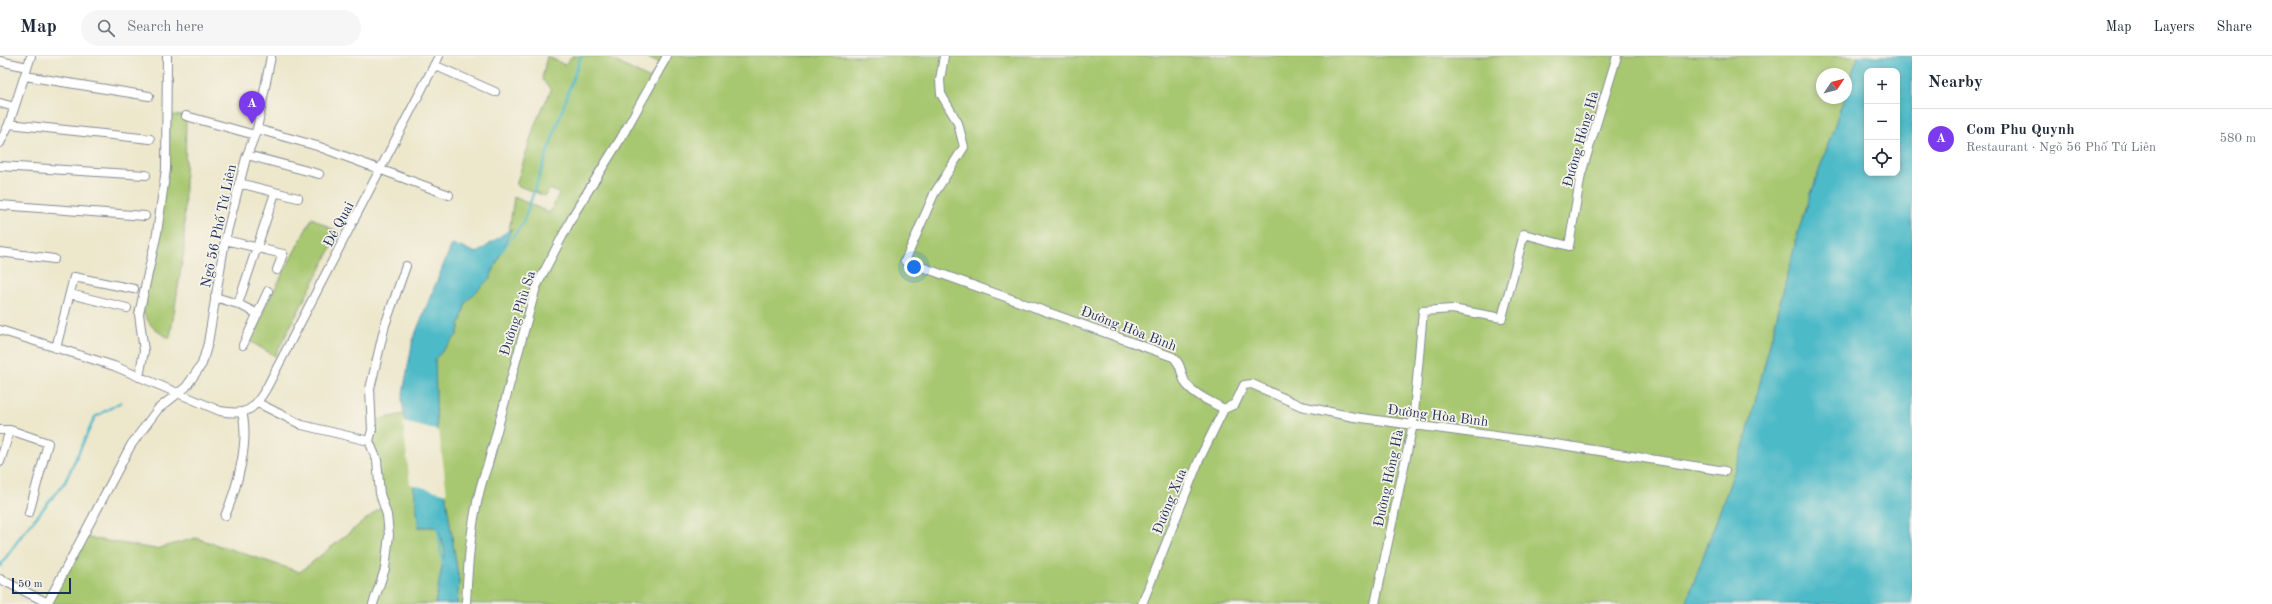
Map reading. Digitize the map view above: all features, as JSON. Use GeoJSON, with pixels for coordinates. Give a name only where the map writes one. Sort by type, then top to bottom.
{"type":"FeatureCollection","features":[{"type":"Feature","properties":{"kind":"street"},"geometry":{"type":"LineString","coordinates":[[0,141],[9,124],[31,56]]}},
{"type":"Feature","properties":{"kind":"street"},"geometry":{"type":"LineString","coordinates":[[140,377],[144,351],[139,314],[157,233],[166,169],[167,56]]}},
{"type":"Feature","properties":{"kind":"street","name":"Ngõ 56 Phố Tứ Liên"},"geometry":{"type":"LineString","coordinates":[[48,603],[131,445],[158,409],[186,386],[202,364],[208,343],[225,240],[247,155],[256,132],[271,56]]}},
{"type":"Feature","properties":{"kind":"street","name":"Đê Quai"},"geometry":{"type":"LineString","coordinates":[[258,403],[439,56]]}},
{"type":"Feature","properties":{"kind":"street","name":"Đường Phù Sa"},"geometry":{"type":"LineString","coordinates":[[466,604],[470,550],[482,481],[536,288],[575,212],[622,138],[667,56]]}},
{"type":"Feature","properties":{"kind":"street","name":"Đường Hòa Bình"},"geometry":{"type":"LineString","coordinates":[[944,56],[940,80],[941,94],[958,123],[964,146],[934,194],[905,261],[1173,357],[1180,365],[1187,385],[1224,409],[1235,404],[1244,385],[1252,384],[1301,406],[1354,417],[1613,452],[1725,471]]}},
{"type":"Feature","properties":{"kind":"street","name":"Đường Hồng Hà"},"geometry":{"type":"LineString","coordinates":[[1375,604],[1413,424],[1422,311],[1452,309],[1502,318],[1524,234],[1569,246],[1584,159],[1617,56]]}},
{"type":"Feature","properties":{"kind":"street"},"geometry":{"type":"LineString","coordinates":[[0,61],[27,67]]}},
{"type":"Feature","properties":{"kind":"street"},"geometry":{"type":"LineString","coordinates":[[434,65],[495,92]]}},
{"type":"Feature","properties":{"kind":"street"},"geometry":{"type":"LineString","coordinates":[[25,76],[149,96]]}},
{"type":"Feature","properties":{"kind":"street"},"geometry":{"type":"LineString","coordinates":[[0,103],[14,108]]}},
{"type":"Feature","properties":{"kind":"street"},"geometry":{"type":"LineString","coordinates":[[186,116],[317,146],[381,168],[449,195]]}},
{"type":"Feature","properties":{"kind":"street"},"geometry":{"type":"LineString","coordinates":[[9,124],[150,139]]}},
{"type":"Feature","properties":{"kind":"street"},"geometry":{"type":"LineString","coordinates":[[247,155],[319,174]]}},
{"type":"Feature","properties":{"kind":"street"},"geometry":{"type":"LineString","coordinates":[[0,166],[146,175]]}},
{"type":"Feature","properties":{"kind":"street"},"geometry":{"type":"LineString","coordinates":[[239,183],[298,198]]}},
{"type":"Feature","properties":{"kind":"street"},"geometry":{"type":"LineString","coordinates":[[238,304],[275,193]]}},
{"type":"Feature","properties":{"kind":"street"},"geometry":{"type":"LineString","coordinates":[[0,205],[145,216]]}},
{"type":"Feature","properties":{"kind":"street"},"geometry":{"type":"LineString","coordinates":[[225,240],[284,254],[277,270]]}},
{"type":"Feature","properties":{"kind":"street"},"geometry":{"type":"LineString","coordinates":[[0,252],[54,259]]}},
{"type":"Feature","properties":{"kind":"street"},"geometry":{"type":"LineString","coordinates":[[373,604],[385,569],[389,535],[387,515],[380,494],[377,460],[369,441],[372,430],[370,389],[385,324],[406,266]]}},
{"type":"Feature","properties":{"kind":"street"},"geometry":{"type":"LineString","coordinates":[[56,348],[74,278],[134,289]]}},
{"type":"Feature","properties":{"kind":"street"},"geometry":{"type":"LineString","coordinates":[[243,345],[268,291]]}},
{"type":"Feature","properties":{"kind":"street"},"geometry":{"type":"LineString","coordinates":[[70,294],[128,308]]}},
{"type":"Feature","properties":{"kind":"street"},"geometry":{"type":"LineString","coordinates":[[215,297],[238,304],[258,314]]}},
{"type":"Feature","properties":{"kind":"street"},"geometry":{"type":"LineString","coordinates":[[0,330],[114,366],[220,411],[242,412],[258,403],[302,425],[369,441]]}},
{"type":"Feature","properties":{"kind":"street","name":"Đường Xưa"},"geometry":{"type":"LineString","coordinates":[[1142,604],[1199,460],[1224,409]]}},
{"type":"Feature","properties":{"kind":"street"},"geometry":{"type":"LineString","coordinates":[[225,516],[231,502],[246,440],[242,412]]}},
{"type":"Feature","properties":{"kind":"street"},"geometry":{"type":"LineString","coordinates":[[0,430],[10,430],[48,443],[29,513]]}},
{"type":"Feature","properties":{"kind":"street"},"geometry":{"type":"LineString","coordinates":[[0,462],[10,430]]}},
{"type":"Feature","properties":{"kind":"street"},"geometry":{"type":"LineString","coordinates":[[0,579],[48,603]]}},
{"type":"Feature","properties":{"kind":"green space"},"geometry":{"type":"Polygon","coordinates":[[[547,56],[565,65],[572,56],[605,56],[650,79],[660,64],[644,56],[1858,56],[1852,74],[1852,68],[1816,68],[1816,104],[1842,104],[1799,229],[1745,442],[1686,604],[457,604],[459,582],[437,440],[435,359],[457,335],[466,302],[490,278],[503,248],[510,225],[514,197],[550,213],[559,193],[550,189],[545,196],[516,185],[535,124],[551,90],[542,79],[547,56]]]}},
{"type":"Feature","properties":{"kind":"green space"},"geometry":{"type":"Polygon","coordinates":[[[169,115],[186,116],[184,250],[170,338],[152,326],[141,308],[153,265],[169,115]]]}},
{"type":"Feature","properties":{"kind":"green space"},"geometry":{"type":"Polygon","coordinates":[[[312,218],[339,233],[275,356],[248,340],[312,218]]]}},
{"type":"Feature","properties":{"kind":"green space"},"geometry":{"type":"Polygon","coordinates":[[[404,414],[419,527],[438,527],[445,551],[435,604],[47,604],[83,537],[156,549],[196,538],[300,572],[384,505],[369,441],[372,421],[404,414]]]}},
{"type":"Feature","properties":{"kind":"water"},"geometry":{"type":"Polygon","coordinates":[[[1858,56],[1912,56],[1912,604],[1686,604],[1745,442],[1799,229],[1842,104],[1852,104],[1852,74],[1858,56]]]}},
{"type":"Feature","properties":{"kind":"water"},"geometry":{"type":"Polygon","coordinates":[[[512,228],[490,278],[466,302],[457,335],[435,359],[437,440],[459,582],[457,604],[435,604],[445,551],[438,527],[419,527],[402,399],[413,339],[452,244],[477,253],[512,228]]]}},
{"type":"Feature","properties":{"kind":"pier"},"geometry":{"type":"Polygon","coordinates":[[[403,422],[439,431],[447,494],[410,484],[403,422]]]}},
{"type":"Feature","properties":{"kind":"waterway"},"geometry":{"type":"LineString","coordinates":[[501,252],[523,223],[581,56]]}},
{"type":"Feature","properties":{"kind":"waterway"},"geometry":{"type":"LineString","coordinates":[[0,566],[21,536],[65,482],[95,417],[121,402]]}},
{"type":"Feature","properties":{"kind":"waterway"},"geometry":{"type":"LineString","coordinates":[[437,524],[443,564]]}},
{"type":"Feature","properties":{"kind":"place","name":"Com Phu Quynh"},"geometry":{"type":"Point","coordinates":[252,124]}}]}
